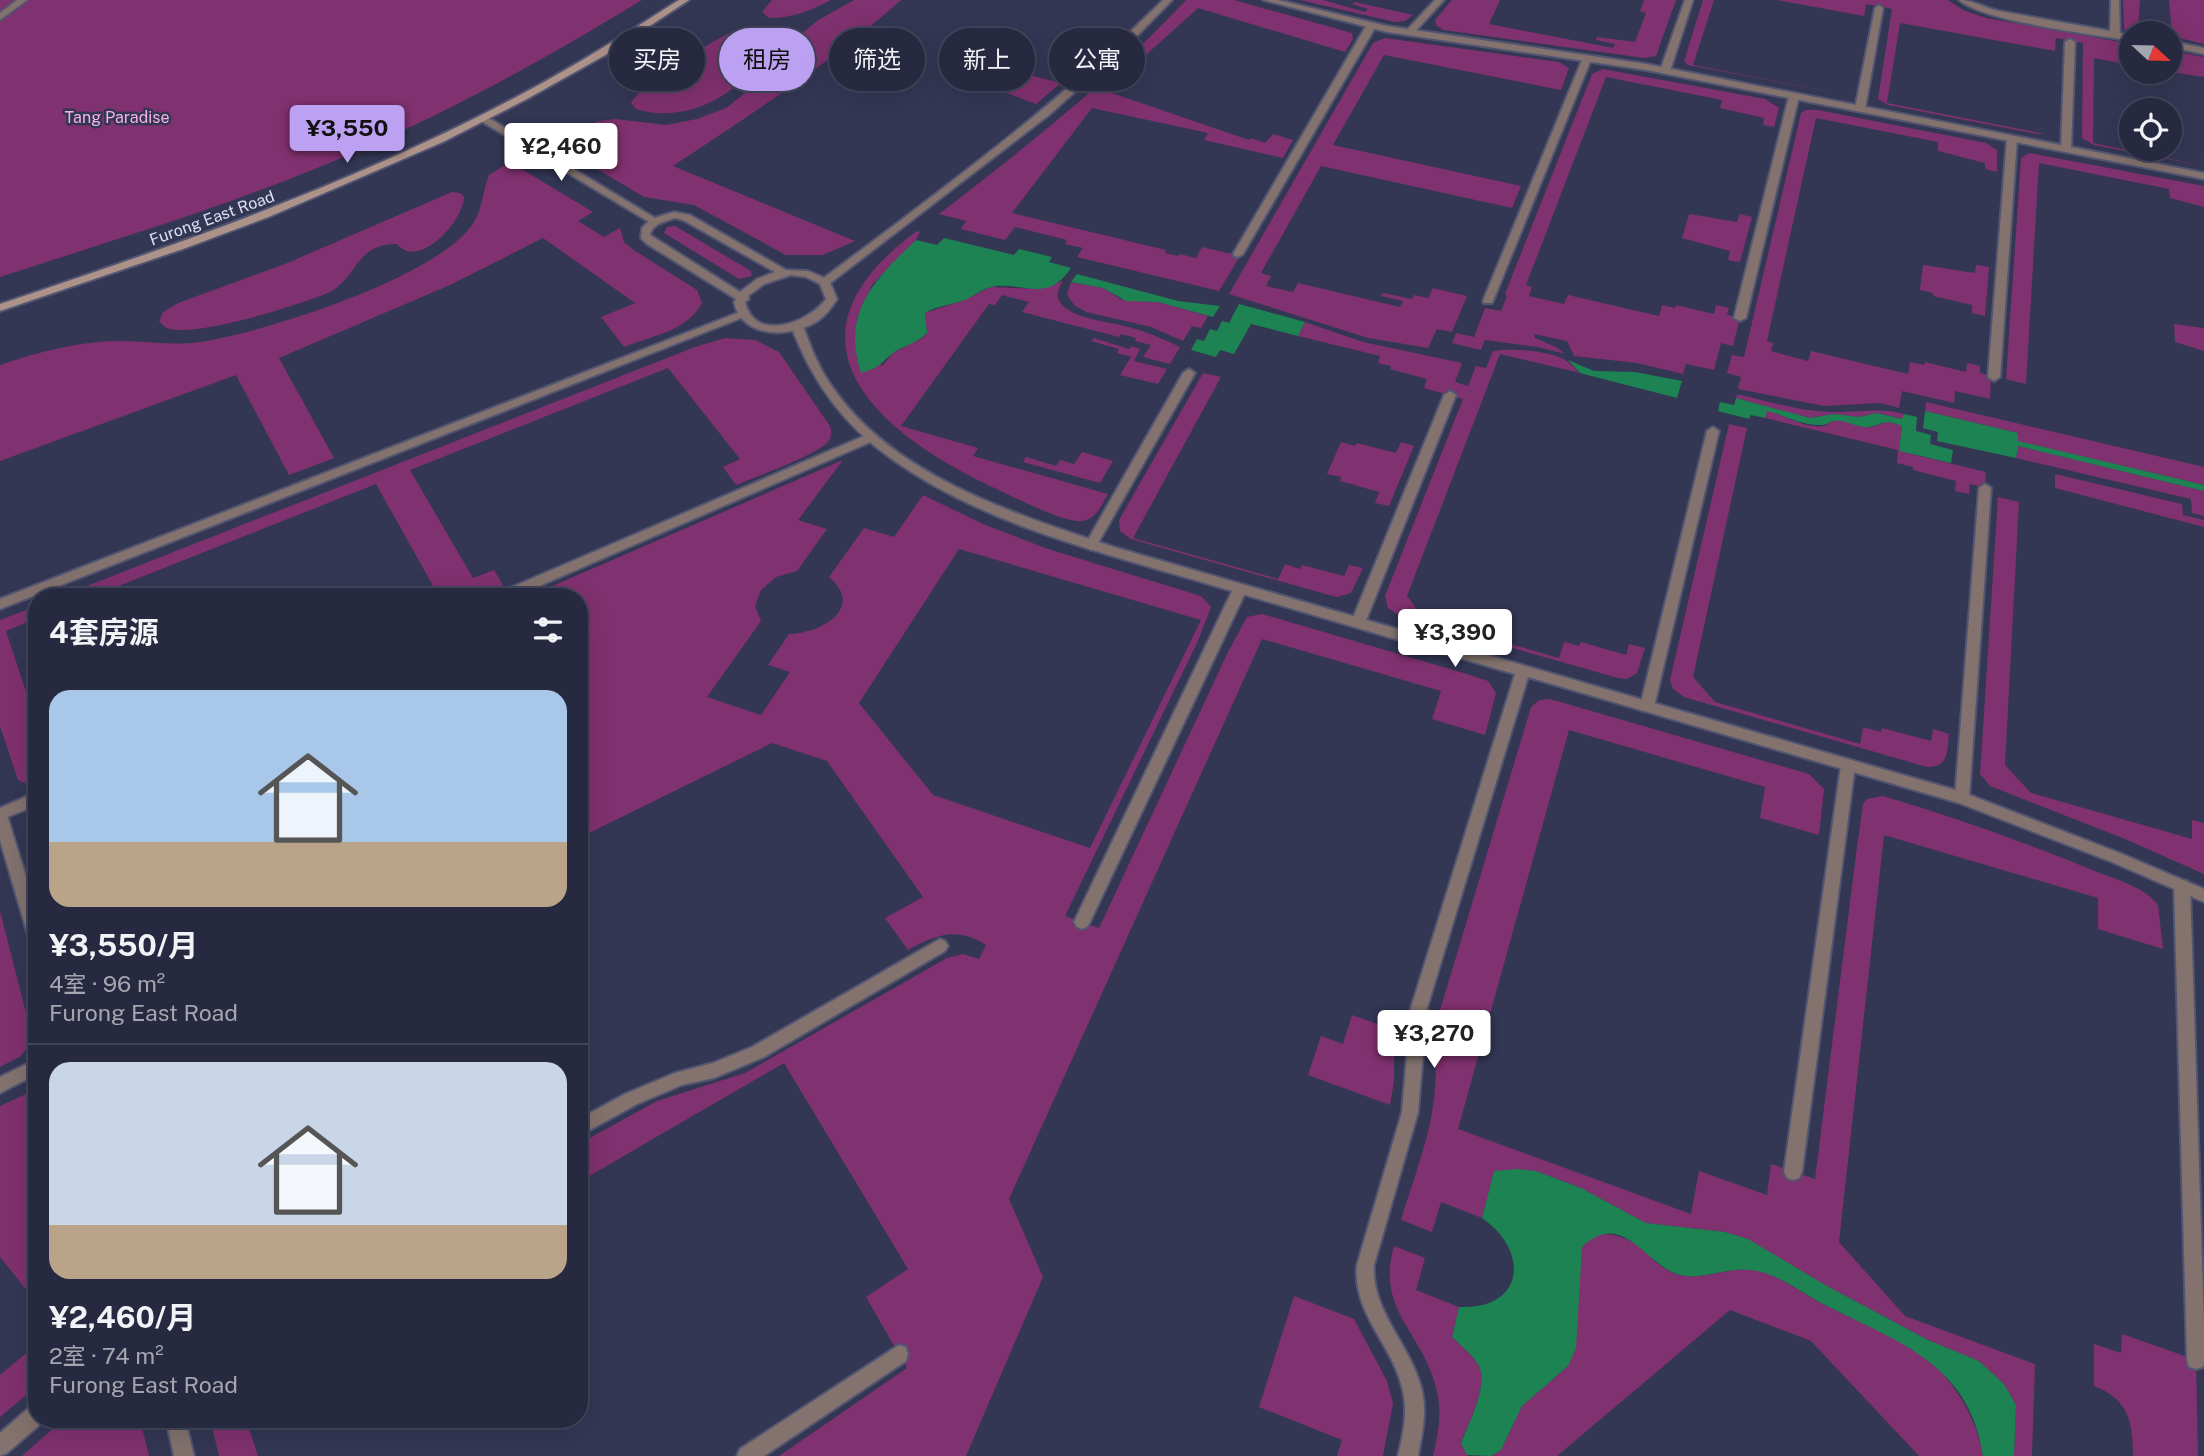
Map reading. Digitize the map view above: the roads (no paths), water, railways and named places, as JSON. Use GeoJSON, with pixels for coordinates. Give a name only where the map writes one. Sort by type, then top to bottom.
{"type":"FeatureCollection","features":[{"type":"Feature","properties":{"kind":"main road","name":"Furong East Road"},"geometry":{"type":"LineString","coordinates":[[0,308],[251,222],[396,162],[572,72],[685,0]]}},
{"type":"Feature","properties":{"kind":"street"},"geometry":{"type":"LineString","coordinates":[[0,17],[23,0]]}},
{"type":"Feature","properties":{"kind":"street"},"geometry":{"type":"LineString","coordinates":[[825,282],[1042,116],[1110,58],[1168,0]]}},
{"type":"Feature","properties":{"kind":"street"},"geometry":{"type":"LineString","coordinates":[[1267,0],[1371,26],[1665,71],[2204,176]]}},
{"type":"Feature","properties":{"kind":"street"},"geometry":{"type":"LineString","coordinates":[[1409,33],[1440,0]]}},
{"type":"Feature","properties":{"kind":"street"},"geometry":{"type":"LineString","coordinates":[[1665,71],[1689,0]]}},
{"type":"Feature","properties":{"kind":"street"},"geometry":{"type":"LineString","coordinates":[[1963,0],[1979,9],[1998,14],[2119,36]]}},
{"type":"Feature","properties":{"kind":"street"},"geometry":{"type":"LineString","coordinates":[[2115,0],[2115,35]]}},
{"type":"Feature","properties":{"kind":"street"},"geometry":{"type":"LineString","coordinates":[[1860,109],[1879,8]]}},
{"type":"Feature","properties":{"kind":"street"},"geometry":{"type":"LineString","coordinates":[[1238,254],[1371,26]]}},
{"type":"Feature","properties":{"kind":"street"},"geometry":{"type":"LineString","coordinates":[[2066,149],[2070,42]]}},
{"type":"Feature","properties":{"kind":"street"},"geometry":{"type":"LineString","coordinates":[[2182,46],[2204,51]]}},
{"type":"Feature","properties":{"kind":"street"},"geometry":{"type":"LineString","coordinates":[[1488,301],[1587,57]]}},
{"type":"Feature","properties":{"kind":"street"},"geometry":{"type":"LineString","coordinates":[[1740,318],[1794,96]]}},
{"type":"Feature","properties":{"kind":"street"},"geometry":{"type":"LineString","coordinates":[[484,119],[654,221]]}},
{"type":"Feature","properties":{"kind":"street"},"geometry":{"type":"LineString","coordinates":[[1994,377],[2012,139]]}},
{"type":"Feature","properties":{"kind":"street"},"geometry":{"type":"LineString","coordinates":[[743,298],[647,239],[645,232],[654,221],[674,215],[686,217],[784,273]]}},
{"type":"Feature","properties":{"kind":"street"},"geometry":{"type":"LineString","coordinates":[[784,273],[808,274],[825,282],[832,299],[826,310],[815,320],[797,326],[764,326],[750,319],[742,311],[747,289],[759,280],[784,273]]}},
{"type":"Feature","properties":{"kind":"street"},"geometry":{"type":"LineString","coordinates":[[41,588],[745,313]]}},
{"type":"Feature","properties":{"kind":"street"},"geometry":{"type":"LineString","coordinates":[[797,326],[812,364],[835,400],[894,456],[948,488],[1043,528],[1240,589],[1962,798],[2028,822],[2204,896]]}},
{"type":"Feature","properties":{"kind":"street"},"geometry":{"type":"LineString","coordinates":[[1091,545],[1189,373]]}},
{"type":"Feature","properties":{"kind":"street"},"geometry":{"type":"LineString","coordinates":[[1358,623],[1450,395]]}},
{"type":"Feature","properties":{"kind":"street"},"geometry":{"type":"LineString","coordinates":[[1647,706],[1713,431]]}},
{"type":"Feature","properties":{"kind":"street"},"geometry":{"type":"LineString","coordinates":[[522,588],[871,437]]}},
{"type":"Feature","properties":{"kind":"street"},"geometry":{"type":"LineString","coordinates":[[1962,798],[1985,488]]}},
{"type":"Feature","properties":{"kind":"street"},"geometry":{"type":"LineString","coordinates":[[1082,922],[1240,589]]}},
{"type":"Feature","properties":{"kind":"street"},"geometry":{"type":"LineString","coordinates":[[0,604],[28,593]]}},
{"type":"Feature","properties":{"kind":"street"},"geometry":{"type":"LineString","coordinates":[[1408,1456],[1415,1432],[1415,1393],[1366,1290],[1368,1255],[1415,1088],[1415,1030],[1419,1008],[1523,671]]}},
{"type":"Feature","properties":{"kind":"street"},"geometry":{"type":"LineString","coordinates":[[1793,1171],[1848,765]]}},
{"type":"Feature","properties":{"kind":"street"},"geometry":{"type":"LineString","coordinates":[[28,802],[0,814],[28,909]]}},
{"type":"Feature","properties":{"kind":"street"},"geometry":{"type":"LineString","coordinates":[[2182,886],[2196,1360]]}},
{"type":"Feature","properties":{"kind":"street"},"geometry":{"type":"LineString","coordinates":[[588,1123],[631,1099],[681,1078],[714,1070],[758,1052],[940,946]]}},
{"type":"Feature","properties":{"kind":"street"},"geometry":{"type":"LineString","coordinates":[[0,1086],[28,1071]]}},
{"type":"Feature","properties":{"kind":"street"},"geometry":{"type":"LineString","coordinates":[[747,1456],[899,1354]]}},
{"type":"Feature","properties":{"kind":"street"},"geometry":{"type":"LineString","coordinates":[[0,1446],[28,1422]]}},
{"type":"Feature","properties":{"kind":"street"},"geometry":{"type":"LineString","coordinates":[[177,1428],[184,1456]]}},
{"type":"Feature","properties":{"kind":"park label","name":"Tang Paradise"},"geometry":{"type":"Point","coordinates":[117,117]}}]}
